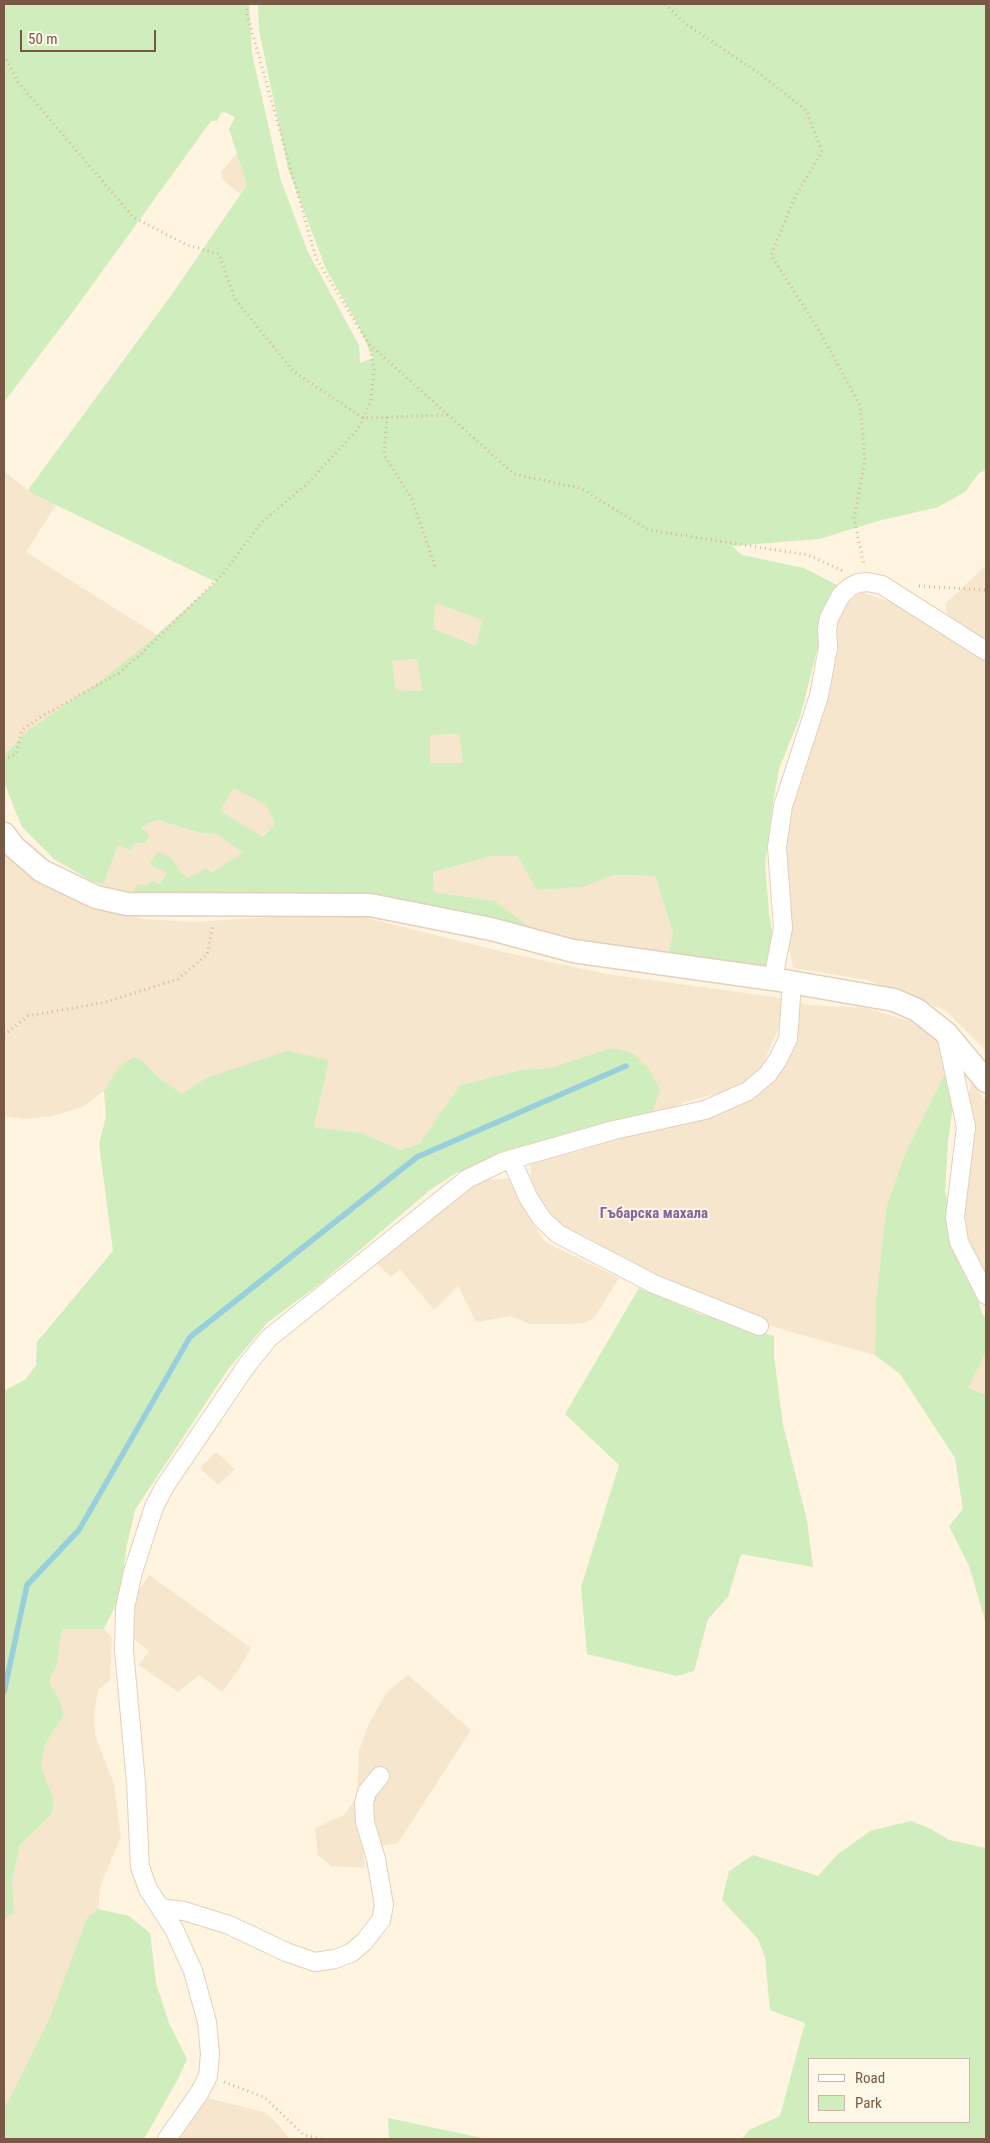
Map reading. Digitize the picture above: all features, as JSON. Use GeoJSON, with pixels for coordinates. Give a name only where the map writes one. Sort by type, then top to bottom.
{"type":"FeatureCollection","features":[{"type":"Feature","properties":{"kind":"street"},"geometry":{"type":"LineString","coordinates":[[167,2139],[200,2092],[208,2076],[210,2054],[207,2022],[196,1980],[174,1929],[148,1889],[140,1867],[136,1783],[124,1650],[125,1608],[154,1507],[164,1486],[247,1365],[269,1338],[467,1179],[511,1159],[614,1130],[705,1110],[748,1091],[768,1074],[788,1039],[783,981],[783,928],[776,846],[783,806],[819,696],[828,648],[827,629],[829,618],[841,596],[850,587],[868,582],[882,585],[986,651]]}},
{"type":"Feature","properties":{"kind":"street"},"geometry":{"type":"LineString","coordinates":[[4,834],[14,847],[42,871],[96,897],[127,904],[370,905],[491,929],[573,951],[783,981],[894,1000],[917,1010],[946,1033],[986,1081]]}},
{"type":"Feature","properties":{"kind":"street"},"geometry":{"type":"LineString","coordinates":[[946,1033],[966,1127],[955,1217],[956,1225],[959,1242],[986,1295]]}},
{"type":"Feature","properties":{"kind":"street"},"geometry":{"type":"LineString","coordinates":[[511,1159],[529,1199],[542,1219],[558,1234],[654,1284],[759,1326]]}},
{"type":"Feature","properties":{"kind":"street"},"geometry":{"type":"LineString","coordinates":[[161,1908],[184,1911],[229,1926],[286,1952],[315,1962],[335,1959],[351,1953],[364,1942],[381,1920],[384,1905],[378,1868],[365,1822],[364,1803],[367,1792],[380,1776]]}},
{"type":"Feature","properties":{"kind":"path"},"geometry":{"type":"LineString","coordinates":[[246,4],[247,14],[316,258],[369,344],[514,474],[580,488],[649,530],[808,556]]}},
{"type":"Feature","properties":{"kind":"path"},"geometry":{"type":"LineString","coordinates":[[665,4],[686,24],[760,74],[806,110],[822,152],[795,197],[771,255],[817,327],[860,405],[865,460],[854,519],[868,582]]}},
{"type":"Feature","properties":{"kind":"path"},"geometry":{"type":"LineString","coordinates":[[4,55],[18,82],[133,217],[187,245],[219,254],[235,299],[292,371],[363,418],[448,415]]}},
{"type":"Feature","properties":{"kind":"path"},"geometry":{"type":"LineString","coordinates":[[4,760],[16,754],[22,730],[41,717],[119,673],[141,654],[223,574],[261,523],[308,483],[358,429],[371,400],[374,369],[369,344]]}},
{"type":"Feature","properties":{"kind":"path"},"geometry":{"type":"LineString","coordinates":[[387,417],[384,454],[411,497],[435,566]]}},
{"type":"Feature","properties":{"kind":"path"},"geometry":{"type":"LineString","coordinates":[[4,1035],[28,1016],[106,1002],[178,979],[207,955],[217,903]]}},
{"type":"Feature","properties":{"kind":"path"},"geometry":{"type":"LineString","coordinates":[[208,2076],[264,2098],[304,2135],[322,2139]]}},
{"type":"Feature","properties":{"kind":"shaded area"},"geometry":{"type":"Polygon","coordinates":[[[237,153],[247,184],[240,194],[222,179],[221,172],[237,153]]]}},
{"type":"Feature","properties":{"kind":"shaded area"},"geometry":{"type":"Polygon","coordinates":[[[4,471],[33,494],[56,505],[26,552],[157,635],[103,679],[27,731],[4,756],[4,471]]]}},
{"type":"Feature","properties":{"kind":"shaded area"},"geometry":{"type":"Polygon","coordinates":[[[983,568],[986,570],[986,1051],[945,1010],[867,980],[793,968],[781,904],[777,864],[838,611],[861,592],[896,604],[920,616],[936,633],[950,625],[945,604],[983,568]]]}},
{"type":"Feature","properties":{"kind":"shaded area"},"geometry":{"type":"Polygon","coordinates":[[[435,603],[482,620],[476,646],[434,629],[435,603]]]}},
{"type":"Feature","properties":{"kind":"shaded area"},"geometry":{"type":"Polygon","coordinates":[[[417,659],[422,691],[396,690],[392,661],[417,659]]]}},
{"type":"Feature","properties":{"kind":"shaded area"},"geometry":{"type":"Polygon","coordinates":[[[459,734],[464,763],[430,763],[430,735],[459,734]]]}},
{"type":"Feature","properties":{"kind":"shaded area"},"geometry":{"type":"Polygon","coordinates":[[[234,788],[266,805],[275,823],[262,837],[220,811],[234,788]]]}},
{"type":"Feature","properties":{"kind":"shaded area"},"geometry":{"type":"Polygon","coordinates":[[[158,820],[200,833],[216,834],[244,854],[212,872],[206,868],[190,878],[181,873],[172,858],[167,872],[159,884],[149,886],[132,895],[103,885],[118,845],[142,830],[148,823],[158,820]]]}},
{"type":"Feature","properties":{"kind":"shaded area"},"geometry":{"type":"Polygon","coordinates":[[[4,838],[53,887],[107,912],[144,919],[193,922],[348,912],[508,953],[607,974],[782,998],[783,1017],[760,1072],[742,1087],[685,1102],[659,1114],[651,1114],[611,1048],[550,1068],[520,1070],[460,1085],[419,1144],[400,1150],[362,1133],[314,1127],[329,1060],[204,1079],[182,1094],[157,1076],[143,1061],[120,1066],[104,1091],[82,1107],[53,1116],[24,1119],[4,1116],[4,838]]]}},
{"type":"Feature","properties":{"kind":"shaded area"},"geometry":{"type":"Polygon","coordinates":[[[492,856],[517,856],[537,890],[583,887],[613,875],[655,876],[673,932],[668,955],[607,948],[535,931],[495,901],[434,892],[433,872],[492,856]]]}},
{"type":"Feature","properties":{"kind":"shaded area"},"geometry":{"type":"Polygon","coordinates":[[[793,1001],[809,1005],[867,1008],[912,1022],[939,1039],[947,1069],[904,1156],[886,1209],[876,1300],[875,1355],[784,1330],[701,1300],[569,1241],[532,1196],[530,1160],[666,1121],[772,1074],[793,1001]]]}},
{"type":"Feature","properties":{"kind":"shaded area"},"geometry":{"type":"Polygon","coordinates":[[[971,1082],[986,1101],[986,1294],[961,1220],[956,1179],[971,1082]]]}},
{"type":"Feature","properties":{"kind":"shaded area"},"geometry":{"type":"Polygon","coordinates":[[[474,1179],[523,1179],[528,1216],[545,1242],[619,1278],[594,1318],[584,1323],[569,1324],[530,1324],[511,1316],[476,1322],[458,1286],[434,1310],[400,1269],[391,1277],[371,1258],[474,1179]]]}},
{"type":"Feature","properties":{"kind":"shaded area"},"geometry":{"type":"Polygon","coordinates":[[[986,1352],[986,1395],[968,1388],[986,1352]]]}},
{"type":"Feature","properties":{"kind":"shaded area"},"geometry":{"type":"Polygon","coordinates":[[[216,1452],[235,1469],[218,1485],[200,1468],[216,1452]]]}},
{"type":"Feature","properties":{"kind":"shaded area"},"geometry":{"type":"Polygon","coordinates":[[[149,1575],[251,1648],[239,1669],[222,1692],[199,1675],[178,1692],[139,1665],[149,1651],[122,1630],[128,1608],[149,1575]]]}},
{"type":"Feature","properties":{"kind":"shaded area"},"geometry":{"type":"Polygon","coordinates":[[[62,1629],[104,1629],[112,1637],[110,1680],[98,1690],[94,1713],[95,1735],[114,1784],[121,1837],[101,1884],[98,1909],[87,1918],[49,2019],[9,2100],[4,2105],[4,1920],[14,1912],[12,1881],[20,1845],[51,1815],[54,1800],[41,1767],[45,1744],[64,1715],[59,1699],[49,1682],[57,1663],[62,1629]]]}},
{"type":"Feature","properties":{"kind":"shaded area"},"geometry":{"type":"Polygon","coordinates":[[[408,1675],[471,1730],[398,1843],[363,1849],[365,1868],[332,1866],[318,1855],[315,1828],[344,1815],[357,1797],[359,1750],[369,1724],[386,1693],[408,1675]]]}},
{"type":"Feature","properties":{"kind":"shaded area"},"geometry":{"type":"Polygon","coordinates":[[[200,2096],[264,2112],[276,2122],[290,2139],[163,2139],[200,2096]]]}},
{"type":"Feature","properties":{"kind":"green space"},"geometry":{"type":"Polygon","coordinates":[[[4,4],[249,4],[252,54],[281,181],[308,252],[359,345],[360,363],[373,358],[357,323],[326,269],[288,169],[259,30],[258,4],[986,4],[986,470],[979,473],[965,492],[938,507],[878,521],[819,539],[732,546],[742,555],[804,568],[837,585],[822,631],[800,717],[780,766],[774,796],[765,864],[769,913],[777,961],[776,973],[668,955],[673,932],[655,876],[613,875],[583,887],[537,890],[517,856],[492,856],[433,872],[434,892],[495,901],[535,931],[383,896],[325,894],[217,899],[132,895],[137,884],[148,886],[151,881],[159,884],[167,873],[149,864],[158,852],[172,858],[181,873],[189,878],[206,868],[212,872],[243,853],[216,834],[200,833],[158,820],[148,823],[142,829],[149,835],[146,843],[135,843],[130,850],[118,845],[103,885],[90,880],[54,859],[22,827],[4,782],[4,756],[27,731],[103,679],[151,640],[216,582],[28,490],[170,297],[247,185],[229,129],[235,117],[224,112],[221,113],[217,121],[211,121],[77,306],[4,402],[4,4]],[[435,603],[434,629],[476,646],[482,620],[435,603]],[[417,659],[392,661],[396,690],[422,691],[417,659]],[[459,734],[430,735],[430,763],[463,763],[459,734]],[[234,788],[220,811],[263,837],[275,823],[266,805],[234,788]]]}},
{"type":"Feature","properties":{"kind":"green space"},"geometry":{"type":"Polygon","coordinates":[[[611,1048],[633,1053],[649,1069],[660,1090],[651,1114],[456,1173],[430,1190],[322,1282],[267,1323],[229,1368],[135,1510],[126,1549],[121,1594],[104,1629],[62,1629],[57,1663],[49,1682],[59,1699],[64,1715],[45,1744],[41,1767],[54,1800],[51,1815],[20,1845],[12,1881],[14,1912],[4,1920],[4,1391],[26,1379],[36,1365],[37,1342],[113,1251],[99,1144],[106,1117],[104,1091],[120,1066],[133,1057],[143,1061],[157,1076],[182,1094],[204,1079],[287,1051],[329,1060],[314,1127],[362,1133],[400,1150],[419,1144],[460,1085],[520,1070],[550,1068],[611,1048]]]}},
{"type":"Feature","properties":{"kind":"green space"},"geometry":{"type":"Polygon","coordinates":[[[947,1069],[954,1099],[948,1141],[945,1191],[956,1237],[983,1315],[986,1318],[986,1352],[968,1388],[986,1395],[986,1624],[969,1566],[949,1526],[963,1509],[955,1458],[900,1374],[875,1355],[876,1300],[886,1209],[904,1156],[947,1069]]]}},
{"type":"Feature","properties":{"kind":"green space"},"geometry":{"type":"Polygon","coordinates":[[[639,1288],[700,1314],[774,1336],[774,1356],[783,1425],[807,1521],[813,1567],[741,1554],[728,1597],[708,1619],[694,1671],[677,1676],[587,1654],[581,1587],[619,1465],[565,1414],[639,1288]]]}},
{"type":"Feature","properties":{"kind":"green space"},"geometry":{"type":"Polygon","coordinates":[[[911,1821],[931,1829],[949,1840],[986,1848],[986,2139],[742,2139],[749,2130],[780,2116],[805,2023],[770,2010],[765,1957],[758,1939],[722,1900],[729,1871],[753,1855],[818,1876],[837,1855],[870,1831],[911,1821]]]}},
{"type":"Feature","properties":{"kind":"green space"},"geometry":{"type":"Polygon","coordinates":[[[98,1909],[129,1916],[150,1933],[156,1983],[169,2023],[187,2059],[178,2079],[144,2139],[4,2139],[4,2105],[9,2100],[49,2019],[87,1918],[98,1909]]]}},
{"type":"Feature","properties":{"kind":"green space"},"geometry":{"type":"Polygon","coordinates":[[[388,2118],[487,2139],[389,2139],[388,2118]]]}},
{"type":"Feature","properties":{"kind":"waterway"},"geometry":{"type":"LineString","coordinates":[[4,1692],[27,1585],[79,1530],[190,1337],[417,1157],[626,1066]]}},
{"type":"Feature","properties":{"kind":"district","name":"Гъбарска махала"},"geometry":{"type":"Point","coordinates":[654,1214]}}]}
